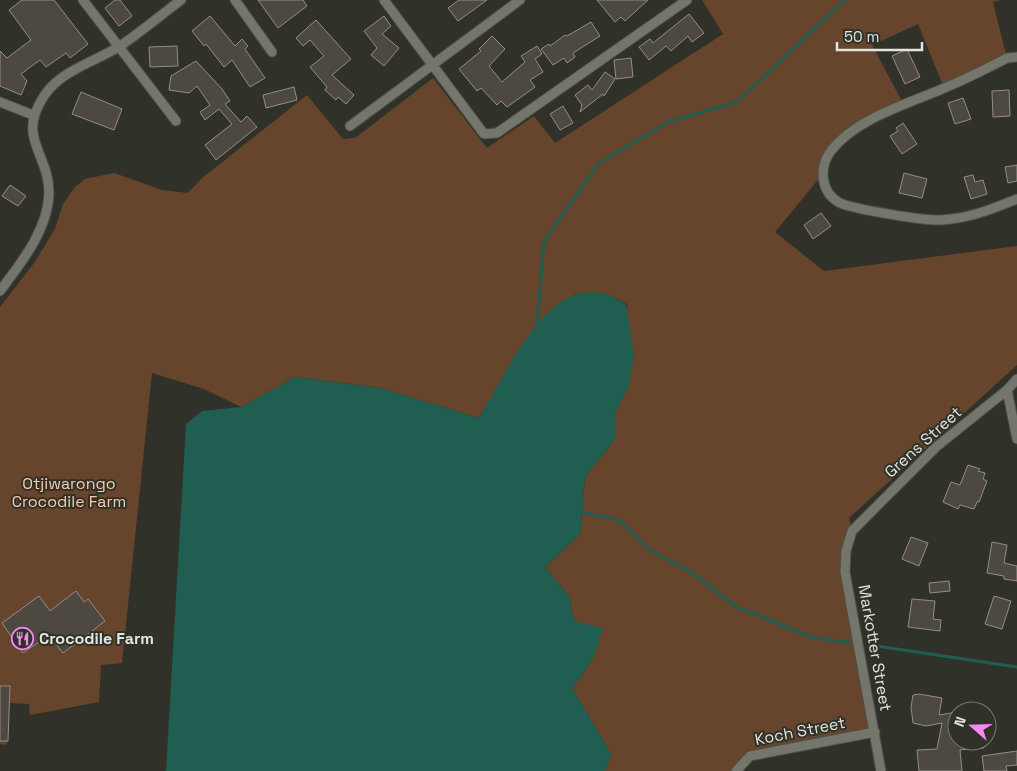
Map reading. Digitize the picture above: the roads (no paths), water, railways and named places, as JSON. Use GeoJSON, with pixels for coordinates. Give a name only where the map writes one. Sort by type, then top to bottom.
{"type":"FeatureCollection","features":[{"type":"Feature","properties":{"kind":"street"},"geometry":{"type":"LineString","coordinates":[[83,0],[176,121]]}},
{"type":"Feature","properties":{"kind":"street"},"geometry":{"type":"LineString","coordinates":[[0,290],[21,263],[43,224],[49,193],[43,165],[33,142],[33,115],[45,94],[64,76],[119,46],[181,0]]}},
{"type":"Feature","properties":{"kind":"street"},"geometry":{"type":"LineString","coordinates":[[235,0],[272,52]]}},
{"type":"Feature","properties":{"kind":"street"},"geometry":{"type":"LineString","coordinates":[[384,0],[484,134],[497,133],[687,0]]}},
{"type":"Feature","properties":{"kind":"street"},"geometry":{"type":"LineString","coordinates":[[350,126],[520,0]]}},
{"type":"Feature","properties":{"kind":"street"},"geometry":{"type":"LineString","coordinates":[[1017,57],[1008,58],[944,88],[876,116],[830,152],[822,175],[827,192],[841,203],[876,211],[940,220],[974,216],[1017,199]]}},
{"type":"Feature","properties":{"kind":"street"},"geometry":{"type":"LineString","coordinates":[[0,102],[33,115]]}},
{"type":"Feature","properties":{"kind":"street","name":"Grens Street"},"geometry":{"type":"LineString","coordinates":[[852,531],[936,447],[1007,390],[1017,379]]}},
{"type":"Feature","properties":{"kind":"street"},"geometry":{"type":"LineString","coordinates":[[1007,390],[1017,440]]}},
{"type":"Feature","properties":{"kind":"street","name":"Markotter Street"},"geometry":{"type":"LineString","coordinates":[[852,531],[846,551],[846,572],[881,771]]}},
{"type":"Feature","properties":{"kind":"street","name":"Koch Street"},"geometry":{"type":"LineString","coordinates":[[736,771],[750,756],[875,732]]}},
{"type":"Feature","properties":{"kind":"water"},"geometry":{"type":"Polygon","coordinates":[[[605,293],[626,304],[634,355],[629,385],[615,413],[615,439],[585,477],[580,534],[545,567],[570,598],[574,621],[603,628],[593,659],[572,688],[611,754],[605,771],[166,771],[186,424],[202,411],[241,407],[295,377],[381,388],[479,418],[519,349],[545,316],[559,303],[574,295],[605,293]]]}},
{"type":"Feature","properties":{"kind":"waterway"},"geometry":{"type":"LineString","coordinates":[[537,325],[544,241],[599,163],[668,122],[737,102],[845,0]]}},
{"type":"Feature","properties":{"kind":"waterway"},"geometry":{"type":"LineString","coordinates":[[582,512],[619,520],[648,549],[691,572],[735,606],[814,638],[849,642]]}},
{"type":"Feature","properties":{"kind":"waterway"},"geometry":{"type":"LineString","coordinates":[[870,645],[1017,667]]}},
{"type":"Feature","properties":{"kind":"place","name":"Crocodile Farm"},"geometry":{"type":"Point","coordinates":[23,638]}},
{"type":"Feature","properties":{"kind":"park label","name":"Otjiwarongo Crocodile Farm"},"geometry":{"type":"Point","coordinates":[69,492]}}]}
